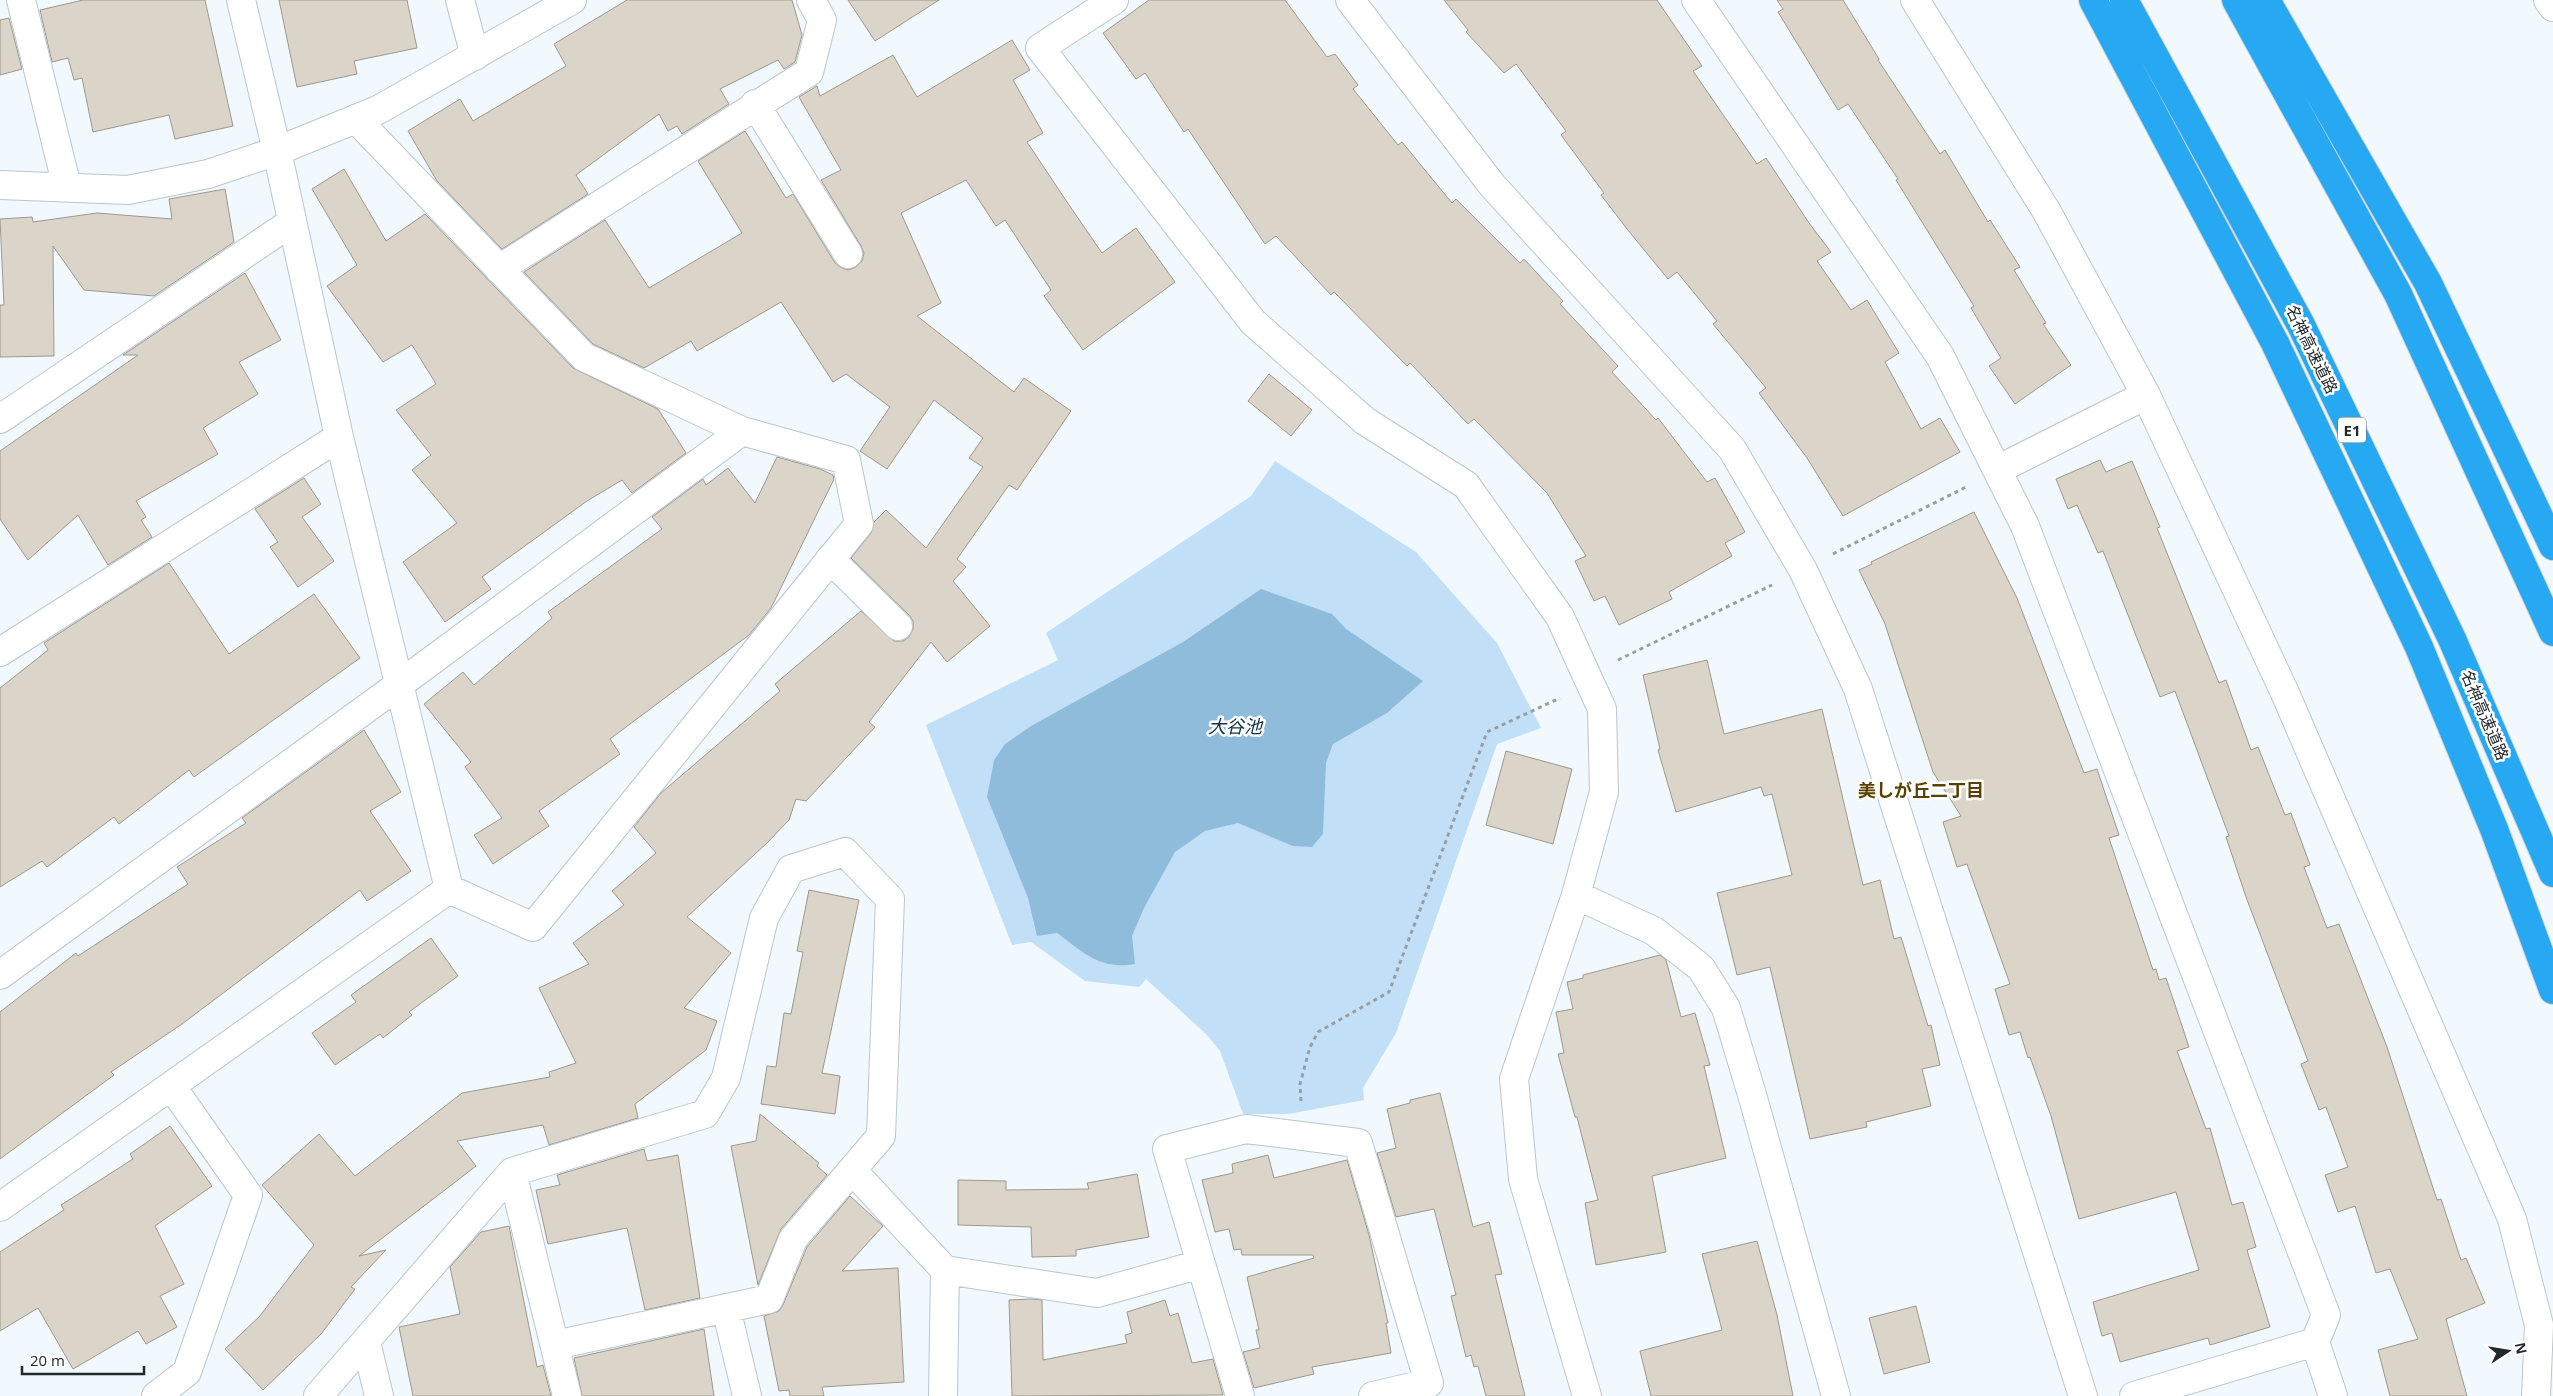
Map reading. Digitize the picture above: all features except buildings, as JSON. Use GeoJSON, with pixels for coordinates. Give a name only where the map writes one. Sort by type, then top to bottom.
{"type":"FeatureCollection","features":[{"type":"Feature","properties":{"kind":"highway"},"geometry":{"type":"LineString","coordinates":[[2093,0],[2275,343],[2419,647],[2494,829],[2553,990]]}},
{"type":"Feature","properties":{"kind":"highway","name":"名神高速道路"},"geometry":{"type":"LineString","coordinates":[[2124,0],[2301,325],[2452,639],[2553,873]]}},
{"type":"Feature","properties":{"kind":"highway"},"geometry":{"type":"LineString","coordinates":[[2236,0],[2398,294],[2553,632]]}},
{"type":"Feature","properties":{"kind":"highway"},"geometry":{"type":"LineString","coordinates":[[2266,0],[2428,283],[2553,546]]}},
{"type":"Feature","properties":{"kind":"street"},"geometry":{"type":"LineString","coordinates":[[22,0],[67,187]]}},
{"type":"Feature","properties":{"kind":"street"},"geometry":{"type":"LineString","coordinates":[[241,0],[277,151],[339,437],[449,889]]}},
{"type":"Feature","properties":{"kind":"street"},"geometry":{"type":"LineString","coordinates":[[460,0],[475,56]]}},
{"type":"Feature","properties":{"kind":"street"},"geometry":{"type":"LineString","coordinates":[[0,185],[128,190],[208,174],[277,151],[378,110],[572,0]]}},
{"type":"Feature","properties":{"kind":"street"},"geometry":{"type":"LineString","coordinates":[[499,269],[755,104],[809,72],[822,20],[811,0]]}},
{"type":"Feature","properties":{"kind":"street"},"geometry":{"type":"LineString","coordinates":[[1114,0],[1040,48],[1254,322],[1366,421],[1466,485],[1560,617],[1602,709],[1604,792],[1576,895],[1514,1079],[1523,1179],[1587,1396]]}},
{"type":"Feature","properties":{"kind":"street"},"geometry":{"type":"LineString","coordinates":[[1350,0],[1492,185],[1732,449],[1803,570],[1858,689],[2083,1396]]}},
{"type":"Feature","properties":{"kind":"street"},"geometry":{"type":"LineString","coordinates":[[1696,0],[1940,356],[2025,526],[2326,1315],[2316,1342],[2333,1396]]}},
{"type":"Feature","properties":{"kind":"street"},"geometry":{"type":"LineString","coordinates":[[1915,0],[2047,212],[2146,395],[2285,693],[2512,1219],[2539,1325],[2536,1396]]}},
{"type":"Feature","properties":{"kind":"street"},"geometry":{"type":"LineString","coordinates":[[2548,0],[2553,7]]}},
{"type":"Feature","properties":{"kind":"street"},"geometry":{"type":"LineString","coordinates":[[755,104],[848,254]]}},
{"type":"Feature","properties":{"kind":"street"},"geometry":{"type":"LineString","coordinates":[[356,119],[584,357],[742,431],[846,460],[859,524],[533,927],[449,889]]}},
{"type":"Feature","properties":{"kind":"street"},"geometry":{"type":"LineString","coordinates":[[0,419],[292,222]]}},
{"type":"Feature","properties":{"kind":"street"},"geometry":{"type":"LineString","coordinates":[[1998,470],[2146,395]]}},
{"type":"Feature","properties":{"kind":"street"},"geometry":{"type":"LineString","coordinates":[[0,975],[400,684],[742,431]]}},
{"type":"Feature","properties":{"kind":"street"},"geometry":{"type":"LineString","coordinates":[[0,652],[339,437]]}},
{"type":"Feature","properties":{"kind":"street"},"geometry":{"type":"LineString","coordinates":[[830,559],[898,626]]}},
{"type":"Feature","properties":{"kind":"street"},"geometry":{"type":"LineString","coordinates":[[318,1396],[512,1172],[705,1114],[726,1078],[764,918],[792,870],[845,852],[890,899],[881,1136],[793,1239],[769,1299],[555,1345]]}},
{"type":"Feature","properties":{"kind":"street"},"geometry":{"type":"LineString","coordinates":[[0,1207],[449,889]]}},
{"type":"Feature","properties":{"kind":"street"},"geometry":{"type":"LineString","coordinates":[[1576,895],[1654,931],[1701,968],[1726,1008],[1836,1396]]}},
{"type":"Feature","properties":{"kind":"street"},"geometry":{"type":"LineString","coordinates":[[156,1396],[187,1372],[248,1195],[172,1086]]}},
{"type":"Feature","properties":{"kind":"street"},"geometry":{"type":"LineString","coordinates":[[1240,1396],[1167,1149],[1246,1129],[1358,1143],[1429,1382],[1373,1396]]}},
{"type":"Feature","properties":{"kind":"street"},"geometry":{"type":"LineString","coordinates":[[852,1170],[945,1270],[1097,1293],[1201,1264]]}},
{"type":"Feature","properties":{"kind":"street"},"geometry":{"type":"LineString","coordinates":[[512,1172],[567,1396]]}},
{"type":"Feature","properties":{"kind":"street"},"geometry":{"type":"LineString","coordinates":[[943,1396],[945,1270]]}},
{"type":"Feature","properties":{"kind":"street"},"geometry":{"type":"LineString","coordinates":[[726,1308],[747,1396]]}},
{"type":"Feature","properties":{"kind":"street"},"geometry":{"type":"LineString","coordinates":[[366,1342],[379,1396]]}},
{"type":"Feature","properties":{"kind":"street"},"geometry":{"type":"LineString","coordinates":[[2134,1396],[2316,1342]]}},
{"type":"Feature","properties":{"kind":"path"},"geometry":{"type":"LineString","coordinates":[[1302,1136],[1300,1084],[1310,1047],[1318,1032],[1389,992],[1486,732],[1590,684]]}},
{"type":"Feature","properties":{"kind":"shaded area"},"geometry":{"type":"Polygon","coordinates":[[[1275,461],[1416,552],[1497,643],[1541,728],[1497,744],[1396,1033],[1363,1088],[1364,1100],[1288,1114],[1243,1114],[1220,1051],[1207,1035],[1146,979],[1139,987],[1085,981],[1031,942],[1012,945],[926,725],[1058,660],[1046,633],[1251,496],[1275,461]]]}},
{"type":"Feature","properties":{"kind":"water","name":"大谷池"},"geometry":{"type":"Polygon","coordinates":[[[1261,589],[1332,614],[1346,629],[1423,681],[1387,713],[1333,744],[1326,763],[1323,834],[1312,847],[1293,846],[1238,823],[1205,831],[1175,852],[1144,908],[1132,936],[1135,964],[1123,965],[1102,962],[1084,953],[1057,933],[1037,936],[1028,898],[987,797],[994,760],[1005,744],[1031,726],[1183,642],[1261,589]]]}},
{"type":"Feature","properties":{"kind":"district","name":"美しが丘二丁目"},"geometry":{"type":"Point","coordinates":[1921,790]}}]}
